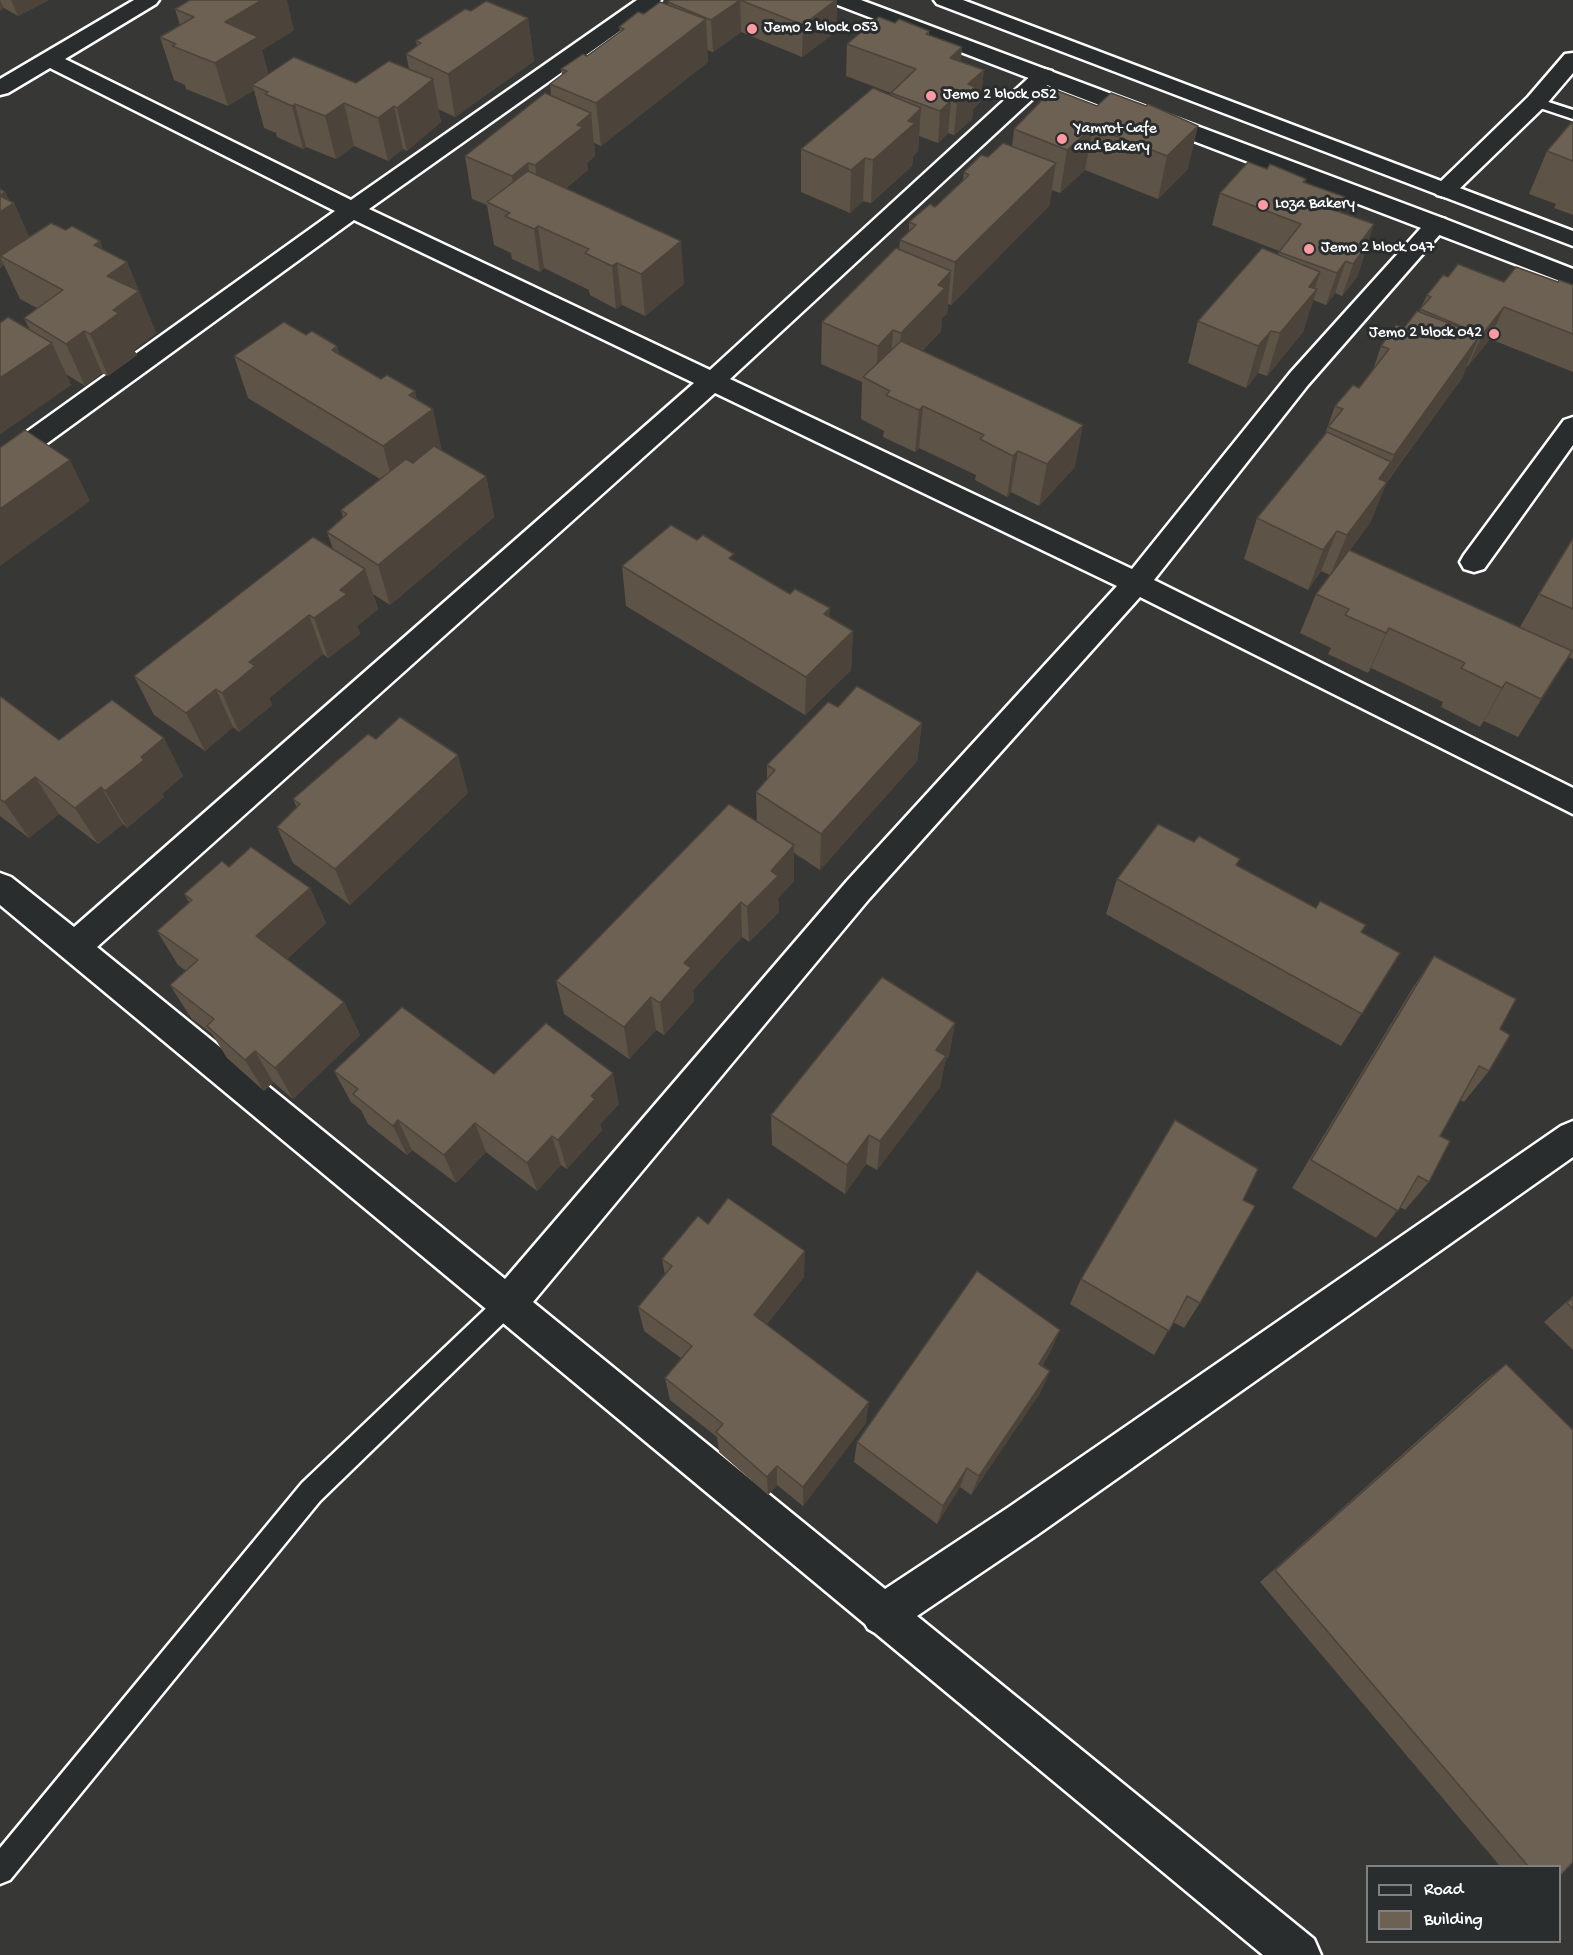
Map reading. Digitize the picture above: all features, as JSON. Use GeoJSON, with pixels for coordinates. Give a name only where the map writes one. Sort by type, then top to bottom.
{"type":"FeatureCollection","features":[{"type":"Feature","properties":{"kind":"street"},"geometry":{"type":"LineString","coordinates":[[0,88],[149,0]]}},
{"type":"Feature","properties":{"kind":"street"},"geometry":{"type":"LineString","coordinates":[[0,464],[352,210],[651,0]]}},
{"type":"Feature","properties":{"kind":"street"},"geometry":{"type":"LineString","coordinates":[[842,0],[1437,224],[1573,278]]}},
{"type":"Feature","properties":{"kind":"street"},"geometry":{"type":"LineString","coordinates":[[944,0],[1573,239]]}},
{"type":"Feature","properties":{"kind":"street"},"geometry":{"type":"LineString","coordinates":[[49,58],[352,210],[1136,583],[1573,802]]}},
{"type":"Feature","properties":{"kind":"street"},"geometry":{"type":"LineString","coordinates":[[1445,190],[1536,102],[1573,59]]}},
{"type":"Feature","properties":{"kind":"street"},"geometry":{"type":"LineString","coordinates":[[74,947],[713,381],[1044,76]]}},
{"type":"Feature","properties":{"kind":"street"},"geometry":{"type":"LineString","coordinates":[[507,1304],[858,890],[1136,583],[1299,379],[1437,224]]}},
{"type":"Feature","properties":{"kind":"street"},"geometry":{"type":"LineString","coordinates":[[1474,562],[1573,426]]}},
{"type":"Feature","properties":{"kind":"street"},"geometry":{"type":"LineString","coordinates":[[0,886],[882,1615],[1298,1955]]}},
{"type":"Feature","properties":{"kind":"street"},"geometry":{"type":"LineString","coordinates":[[882,1615],[1023,1521],[1573,1137]]}},
{"type":"Feature","properties":{"kind":"lane"},"geometry":{"type":"LineString","coordinates":[[1536,102],[1573,115]]}},
{"type":"Feature","properties":{"kind":"lane"},"geometry":{"type":"LineString","coordinates":[[0,1870],[311,1491],[507,1304]]}},
{"type":"Feature","properties":{"kind":"building"},"geometry":{"type":"Polygon","coordinates":[[[190,0],[262,0],[225,22],[258,37],[215,63],[172,46],[176,44],[160,37],[194,17],[175,9],[190,0]]]}},
{"type":"Feature","properties":{"kind":"building"},"geometry":{"type":"Polygon","coordinates":[[[670,0],[740,0],[711,20],[668,2],[670,0]]]}},
{"type":"Feature","properties":{"kind":"building"},"geometry":{"type":"Polygon","coordinates":[[[740,0],[836,0],[803,25],[740,0]]]}},
{"type":"Feature","properties":{"kind":"building"},"geometry":{"type":"Polygon","coordinates":[[[486,1],[528,18],[448,74],[406,54],[421,43],[416,41],[465,9],[471,11],[486,1]]]}},
{"type":"Feature","properties":{"kind":"building"},"geometry":{"type":"Polygon","coordinates":[[[660,2],[706,19],[596,103],[550,84],[567,71],[561,69],[583,54],[587,56],[624,29],[619,27],[638,12],[644,14],[660,2]]]}},
{"type":"Feature","properties":{"kind":"building"},"geometry":{"type":"Polygon","coordinates":[[[879,17],[895,23],[899,19],[929,31],[926,34],[962,47],[950,58],[984,70],[968,84],[975,87],[957,103],[951,101],[940,111],[891,93],[916,69],[847,44],[879,17]]]}},
{"type":"Feature","properties":{"kind":"building"},"geometry":{"type":"Polygon","coordinates":[[[294,57],[356,83],[389,61],[433,79],[397,108],[394,106],[378,118],[344,103],[325,116],[295,104],[292,106],[265,94],[268,92],[252,85],[294,57]]]}},
{"type":"Feature","properties":{"kind":"building"},"geometry":{"type":"Polygon","coordinates":[[[873,88],[921,108],[908,121],[915,123],[873,160],[865,158],[851,170],[801,149],[873,88]]]}},
{"type":"Feature","properties":{"kind":"building"},"geometry":{"type":"Polygon","coordinates":[[[1058,91],[1097,106],[1111,93],[1146,106],[1148,104],[1198,126],[1167,156],[1093,127],[1067,150],[1014,129],[1042,100],[1046,101],[1058,91]]]}},
{"type":"Feature","properties":{"kind":"building"},"geometry":{"type":"Polygon","coordinates":[[[545,93],[591,113],[577,125],[583,127],[535,165],[528,163],[512,176],[465,156],[545,93]]]}},
{"type":"Feature","properties":{"kind":"building"},"geometry":{"type":"Polygon","coordinates":[[[1571,123],[1573,124],[1573,161],[1547,151],[1571,123]]]}},
{"type":"Feature","properties":{"kind":"building"},"geometry":{"type":"Polygon","coordinates":[[[1003,143],[1056,163],[955,262],[900,240],[916,225],[909,222],[930,204],[935,207],[969,175],[964,172],[981,155],[988,157],[1003,143]]]}},
{"type":"Feature","properties":{"kind":"building"},"geometry":{"type":"Polygon","coordinates":[[[1248,162],[1267,169],[1270,164],[1306,179],[1303,182],[1345,197],[1334,210],[1374,224],[1361,242],[1368,244],[1353,264],[1346,261],[1337,273],[1279,252],[1301,224],[1220,193],[1248,162]]]}},
{"type":"Feature","properties":{"kind":"building"},"geometry":{"type":"Polygon","coordinates":[[[528,171],[681,241],[641,274],[617,263],[612,266],[585,253],[589,249],[538,226],[534,229],[505,216],[510,213],[487,202],[528,171]]]}},
{"type":"Feature","properties":{"kind":"building"},"geometry":{"type":"Polygon","coordinates":[[[0,196],[14,203],[0,212],[0,196]]]}},
{"type":"Feature","properties":{"kind":"building"},"geometry":{"type":"Polygon","coordinates":[[[51,223],[66,230],[72,226],[100,241],[94,245],[127,262],[107,276],[139,291],[113,310],[119,313],[90,334],[84,331],[66,344],[24,318],[63,290],[0,256],[51,223]]]}},
{"type":"Feature","properties":{"kind":"building"},"geometry":{"type":"Polygon","coordinates":[[[896,248],[951,271],[938,285],[945,288],[901,333],[893,330],[878,346],[822,322],[896,248]]]}},
{"type":"Feature","properties":{"kind":"building"},"geometry":{"type":"Polygon","coordinates":[[[1262,248],[1320,272],[1309,287],[1317,289],[1280,333],[1271,331],[1258,346],[1198,321],[1262,248]]]}},
{"type":"Feature","properties":{"kind":"building"},"geometry":{"type":"Polygon","coordinates":[[[1458,264],[1504,282],[1516,267],[1573,285],[1573,334],[1504,307],[1482,335],[1420,309],[1431,297],[1427,295],[1443,275],[1448,277],[1458,264]]]}},
{"type":"Feature","properties":{"kind":"building"},"geometry":{"type":"Polygon","coordinates":[[[1417,311],[1480,335],[1394,455],[1328,427],[1343,409],[1335,406],[1353,385],[1359,388],[1389,349],[1381,346],[1396,325],[1404,328],[1417,311]]]}},
{"type":"Feature","properties":{"kind":"building"},"geometry":{"type":"Polygon","coordinates":[[[8,317],[52,343],[0,378],[0,323],[8,317]]]}},
{"type":"Feature","properties":{"kind":"building"},"geometry":{"type":"Polygon","coordinates":[[[284,322],[306,335],[312,331],[337,346],[332,350],[381,379],[387,375],[415,391],[409,395],[433,409],[383,446],[234,356],[284,322]]]}},
{"type":"Feature","properties":{"kind":"building"},"geometry":{"type":"Polygon","coordinates":[[[901,341],[1083,425],[1047,464],[1018,451],[1013,456],[980,439],[984,435],[923,406],[919,410],[886,395],[890,391],[863,377],[901,341]]]}},
{"type":"Feature","properties":{"kind":"building"},"geometry":{"type":"Polygon","coordinates":[[[25,430],[70,460],[0,509],[0,447],[25,430]]]}},
{"type":"Feature","properties":{"kind":"building"},"geometry":{"type":"Polygon","coordinates":[[[1327,432],[1391,462],[1379,479],[1387,482],[1347,535],[1337,531],[1323,550],[1257,518],[1327,432]]]}},
{"type":"Feature","properties":{"kind":"building"},"geometry":{"type":"Polygon","coordinates":[[[434,446],[486,476],[378,565],[327,532],[347,514],[341,510],[406,459],[413,463],[434,446]]]}},
{"type":"Feature","properties":{"kind":"building"},"geometry":{"type":"Polygon","coordinates":[[[671,525],[697,540],[703,535],[734,554],[729,558],[790,594],[795,589],[830,608],[824,614],[853,631],[806,677],[622,566],[671,525]]]}},
{"type":"Feature","properties":{"kind":"building"},"geometry":{"type":"Polygon","coordinates":[[[313,537],[365,569],[340,590],[347,594],[314,618],[309,615],[249,662],[255,666],[222,693],[216,689],[186,713],[134,676],[313,537]]]}},
{"type":"Feature","properties":{"kind":"building"},"geometry":{"type":"Polygon","coordinates":[[[1573,538],[1573,609],[1539,594],[1573,538]]]}},
{"type":"Feature","properties":{"kind":"building"},"geometry":{"type":"Polygon","coordinates":[[[1349,550],[1572,651],[1541,699],[1506,682],[1502,688],[1461,668],[1465,663],[1389,628],[1386,633],[1345,615],[1349,609],[1316,594],[1349,550]]]}},
{"type":"Feature","properties":{"kind":"building"},"geometry":{"type":"Polygon","coordinates":[[[857,686],[922,723],[821,834],[756,792],[775,770],[767,765],[828,702],[838,707],[857,686]]]}},
{"type":"Feature","properties":{"kind":"building"},"geometry":{"type":"Polygon","coordinates":[[[0,696],[59,740],[112,700],[164,738],[141,757],[144,760],[105,791],[101,787],[75,808],[35,777],[4,802],[0,799],[0,696]]]}},
{"type":"Feature","properties":{"kind":"building"},"geometry":{"type":"Polygon","coordinates":[[[400,717],[458,755],[335,869],[277,827],[300,804],[293,799],[368,734],[376,739],[400,717]]]}},
{"type":"Feature","properties":{"kind":"building"},"geometry":{"type":"Polygon","coordinates":[[[729,804],[794,845],[771,871],[778,876],[747,907],[741,902],[684,963],[691,968],[660,1003],[651,997],[624,1027],[556,981],[729,804]]]}},
{"type":"Feature","properties":{"kind":"building"},"geometry":{"type":"Polygon","coordinates":[[[1158,824],[1194,842],[1199,836],[1240,859],[1236,865],[1316,908],[1320,901],[1366,925],[1361,932],[1400,953],[1362,1014],[1117,879],[1158,824]]]}},
{"type":"Feature","properties":{"kind":"building"},"geometry":{"type":"Polygon","coordinates":[[[251,847],[310,888],[256,936],[344,1002],[275,1068],[255,1051],[245,1060],[207,1026],[214,1019],[170,985],[198,960],[157,931],[192,900],[184,894],[222,861],[229,867],[251,847]]]}},
{"type":"Feature","properties":{"kind":"building"},"geometry":{"type":"Polygon","coordinates":[[[1434,956],[1516,999],[1500,1029],[1510,1035],[1489,1071],[1479,1066],[1440,1136],[1450,1141],[1429,1182],[1418,1176],[1398,1211],[1311,1160],[1434,956]]]}},
{"type":"Feature","properties":{"kind":"building"},"geometry":{"type":"Polygon","coordinates":[[[882,977],[955,1023],[936,1050],[946,1056],[880,1141],[869,1135],[847,1165],[771,1115],[882,977]]]}},
{"type":"Feature","properties":{"kind":"building"},"geometry":{"type":"Polygon","coordinates":[[[402,1007],[494,1074],[546,1023],[613,1073],[591,1096],[595,1099],[558,1140],[552,1136],[527,1163],[475,1123],[444,1155],[398,1120],[393,1126],[353,1094],[358,1089],[334,1071],[402,1007]]]}},
{"type":"Feature","properties":{"kind":"building"},"geometry":{"type":"Polygon","coordinates":[[[1175,1120],[1258,1169],[1243,1200],[1255,1206],[1200,1303],[1187,1296],[1169,1331],[1081,1279],[1175,1120]]]}},
{"type":"Feature","properties":{"kind":"building"},"geometry":{"type":"Polygon","coordinates":[[[728,1198],[805,1251],[754,1315],[869,1402],[803,1487],[777,1466],[767,1477],[716,1432],[723,1424],[665,1378],[692,1346],[638,1307],[672,1266],[662,1259],[698,1216],[708,1224],[728,1198]]]}},
{"type":"Feature","properties":{"kind":"building"},"geometry":{"type":"Polygon","coordinates":[[[977,1271],[1060,1330],[1039,1364],[1050,1371],[979,1476],[967,1468],[943,1506],[857,1442],[977,1271]]]}},
{"type":"Feature","properties":{"kind":"building"},"geometry":{"type":"Polygon","coordinates":[[[1573,1298],[1573,1309],[1567,1303],[1573,1298]]]}},
{"type":"Feature","properties":{"kind":"building"},"geometry":{"type":"Polygon","coordinates":[[[1506,1364],[1573,1430],[1573,1862],[1561,1875],[1561,1865],[1527,1865],[1275,1570],[1506,1364]]]}},
{"type":"Feature","properties":{"kind":"place","name":"Jemo 2 block 053"},"geometry":{"type":"Point","coordinates":[752,29]}},
{"type":"Feature","properties":{"kind":"place","name":"Jemo 2 block 052"},"geometry":{"type":"Point","coordinates":[931,96]}},
{"type":"Feature","properties":{"kind":"place","name":"Yamrot Cafe and Bakery"},"geometry":{"type":"Point","coordinates":[1062,139]}},
{"type":"Feature","properties":{"kind":"place","name":"Loza Bakery"},"geometry":{"type":"Point","coordinates":[1263,205]}},
{"type":"Feature","properties":{"kind":"place","name":"Jemo 2 block 047"},"geometry":{"type":"Point","coordinates":[1309,249]}},
{"type":"Feature","properties":{"kind":"place","name":"Jemo 2 block 042"},"geometry":{"type":"Point","coordinates":[1494,334]}}]}
